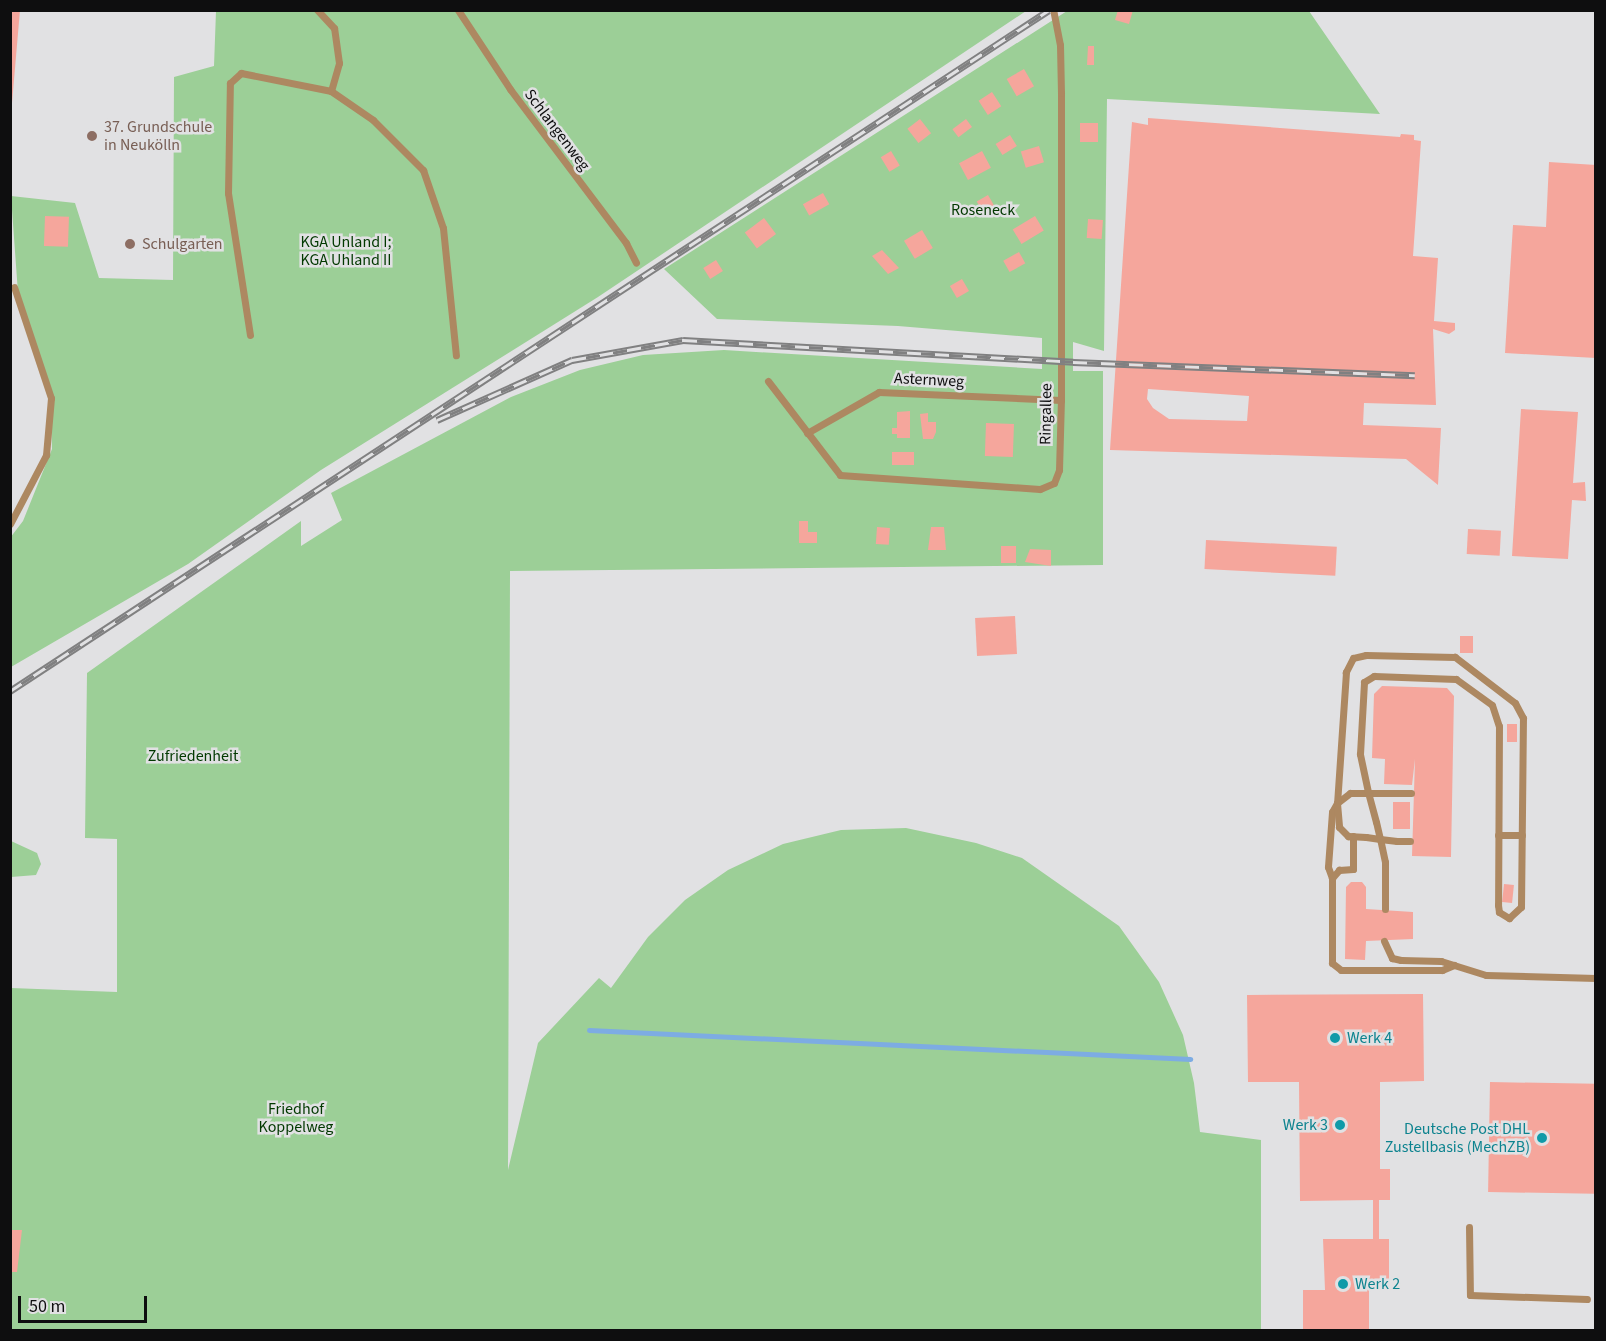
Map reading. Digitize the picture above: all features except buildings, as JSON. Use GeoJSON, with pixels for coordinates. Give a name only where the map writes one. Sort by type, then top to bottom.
{"type":"FeatureCollection","features":[{"type":"Feature","properties":{"kind":"lane"},"geometry":{"type":"LineString","coordinates":[[317,10],[334,28],[339,63],[331,92]]}},
{"type":"Feature","properties":{"kind":"lane","name":"Schlangenweg"},"geometry":{"type":"LineString","coordinates":[[458,10],[524,108],[627,243],[636,263]]}},
{"type":"Feature","properties":{"kind":"lane","name":"Ringallee"},"geometry":{"type":"LineString","coordinates":[[768,381],[840,475],[1040,489],[1054,483],[1059,470],[1061,400],[1061,93],[1060,45],[1053,10]]}},
{"type":"Feature","properties":{"kind":"lane"},"geometry":{"type":"LineString","coordinates":[[250,335],[228,193],[231,83],[241,73],[331,92],[373,120],[423,170],[443,228],[456,355]]}},
{"type":"Feature","properties":{"kind":"lane"},"geometry":{"type":"LineString","coordinates":[[10,524],[46,455],[51,398],[14,287]]}},
{"type":"Feature","properties":{"kind":"lane","name":"Asternweg"},"geometry":{"type":"LineString","coordinates":[[807,433],[879,392],[1061,400]]}},
{"type":"Feature","properties":{"kind":"lane"},"geometry":{"type":"LineString","coordinates":[[1385,909],[1385,862],[1360,754],[1364,681],[1374,676],[1456,679],[1483,696],[1498,715],[1498,905],[1499,912],[1509,918],[1521,907],[1521,712],[1515,703],[1455,657],[1366,655],[1353,658],[1346,672],[1337,803],[1328,844],[1328,867],[1332,878],[1335,968],[1442,970],[1454,965]]}},
{"type":"Feature","properties":{"kind":"lane"},"geometry":{"type":"LineString","coordinates":[[1337,803],[1350,793],[1411,793]]}},
{"type":"Feature","properties":{"kind":"lane"},"geometry":{"type":"LineString","coordinates":[[1337,803],[1339,827],[1343,833],[1410,841]]}},
{"type":"Feature","properties":{"kind":"lane"},"geometry":{"type":"LineString","coordinates":[[1498,835],[1522,835]]}},
{"type":"Feature","properties":{"kind":"lane"},"geometry":{"type":"LineString","coordinates":[[1332,878],[1339,870],[1353,869],[1353,836]]}},
{"type":"Feature","properties":{"kind":"lane"},"geometry":{"type":"LineString","coordinates":[[1384,941],[1392,958],[1454,965],[1486,975],[1596,978]]}},
{"type":"Feature","properties":{"kind":"lane"},"geometry":{"type":"LineString","coordinates":[[1469,1227],[1470,1295],[1587,1299]]}},
{"type":"Feature","properties":{"kind":"green space","name":"KGA Unland I; KGA Uhland II"},"geometry":{"type":"Polygon","coordinates":[[[216,11],[1026,11],[598,297],[321,470],[188,564],[11,667],[10,538],[23,521],[52,449],[50,388],[18,293],[11,196],[75,203],[99,278],[173,280],[174,77],[214,66],[216,11]]]}},
{"type":"Feature","properties":{"kind":"green space"},"geometry":{"type":"Polygon","coordinates":[[[1067,11],[1309,11],[1380,114],[1107,99],[1104,351],[1073,342],[1073,371],[1103,371],[1103,565],[510,571],[508,1170],[538,1043],[599,978],[611,988],[648,937],[685,900],[728,870],[783,844],[841,830],[906,828],[976,843],[1022,858],[1119,926],[1159,982],[1183,1035],[1194,1083],[1200,1132],[1261,1140],[1261,1330],[11,1330],[11,988],[117,992],[117,839],[85,838],[87,673],[301,521],[301,546],[342,520],[331,493],[511,397],[580,370],[643,355],[724,350],[1042,369],[1042,338],[898,326],[717,319],[664,269],[1067,11]]]}},
{"type":"Feature","properties":{"kind":"green space"},"geometry":{"type":"Polygon","coordinates":[[[11,841],[37,853],[41,864],[36,875],[11,877],[11,841]]]}},
{"type":"Feature","properties":{"kind":"waterway"},"geometry":{"type":"LineString","coordinates":[[589,1030],[1190,1059]]}},
{"type":"Feature","properties":{"kind":"railway"},"geometry":{"type":"LineString","coordinates":[[10,691],[1049,10]]}},
{"type":"Feature","properties":{"kind":"railway"},"geometry":{"type":"LineString","coordinates":[[437,420],[572,360],[683,340],[1073,362],[1415,375]]}},
{"type":"Feature","properties":{"kind":"place","name":"37. Grundschule in Neukölln"},"geometry":{"type":"Point","coordinates":[92,136]}},
{"type":"Feature","properties":{"kind":"place","name":"Schulgarten"},"geometry":{"type":"Point","coordinates":[130,244]}},
{"type":"Feature","properties":{"kind":"place","name":"Werk 4"},"geometry":{"type":"Point","coordinates":[1335,1038]}},
{"type":"Feature","properties":{"kind":"place","name":"Werk 3"},"geometry":{"type":"Point","coordinates":[1340,1125]}},
{"type":"Feature","properties":{"kind":"place","name":"Deutsche Post DHL Zustellbasis (MechZB)"},"geometry":{"type":"Point","coordinates":[1542,1138]}},
{"type":"Feature","properties":{"kind":"place","name":"Werk 2"},"geometry":{"type":"Point","coordinates":[1343,1284]}},
{"type":"Feature","properties":{"kind":"park label","name":"Roseneck"},"geometry":{"type":"Point","coordinates":[983,210]}},
{"type":"Feature","properties":{"kind":"park label","name":"Zufriedenheit"},"geometry":{"type":"Point","coordinates":[193,756]}},
{"type":"Feature","properties":{"kind":"park label","name":"Friedhof Koppelweg"},"geometry":{"type":"Point","coordinates":[296,1118]}}]}
